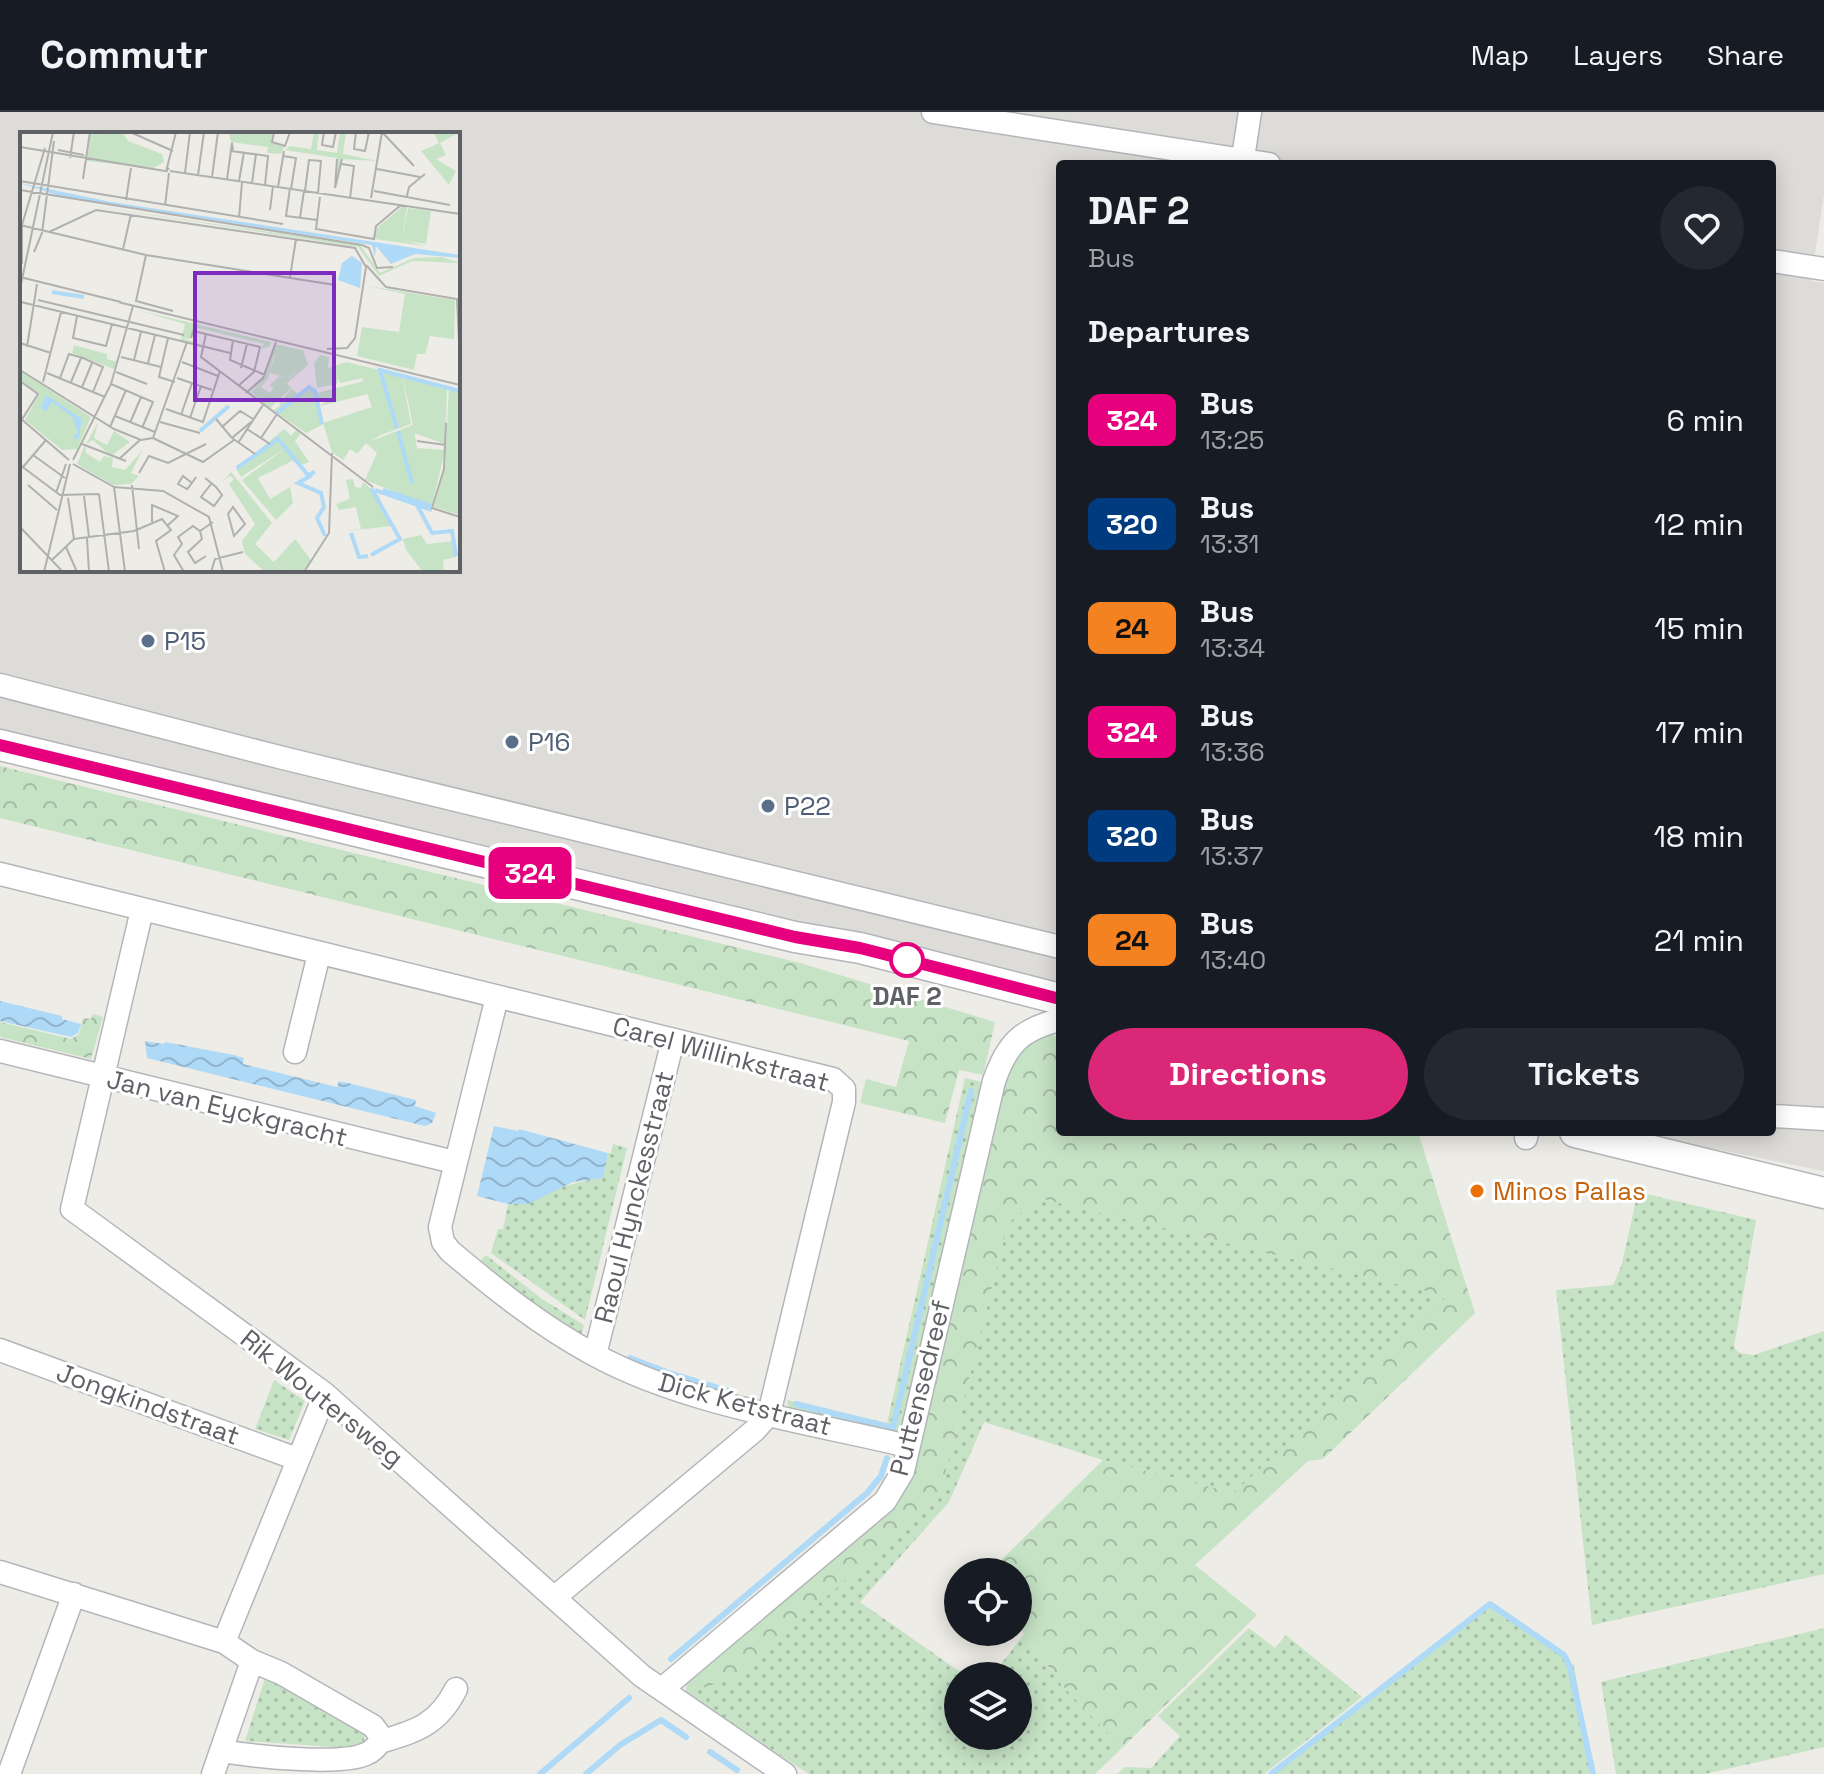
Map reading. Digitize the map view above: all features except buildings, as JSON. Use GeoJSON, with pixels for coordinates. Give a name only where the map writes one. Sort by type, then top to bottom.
{"type":"FeatureCollection","features":[{"type":"Feature","properties":{"kind":"main road"},"geometry":{"type":"LineString","coordinates":[[0,745],[795,937],[860,948],[1056,998]]}},
{"type":"Feature","properties":{"kind":"main road"},"geometry":{"type":"LineString","coordinates":[[795,937],[856,962],[1056,1018]]}},
{"type":"Feature","properties":{"kind":"main road"},"geometry":{"type":"LineString","coordinates":[[1591,1136],[1824,1193]]}},
{"type":"Feature","properties":{"kind":"street"},"geometry":{"type":"LineString","coordinates":[[933,112],[1252,160]]}},
{"type":"Feature","properties":{"kind":"street"},"geometry":{"type":"LineString","coordinates":[[1243,158],[1250,112]]}},
{"type":"Feature","properties":{"kind":"street"},"geometry":{"type":"LineString","coordinates":[[1776,262],[1824,269]]}},
{"type":"Feature","properties":{"kind":"street"},"geometry":{"type":"LineString","coordinates":[[0,685],[283,758],[1056,946]]}},
{"type":"Feature","properties":{"kind":"street","name":"Carel Willinkstraat"},"geometry":{"type":"LineString","coordinates":[[0,874],[833,1079],[844,1089],[841,1117],[769,1414]]}},
{"type":"Feature","properties":{"kind":"street"},"geometry":{"type":"LineString","coordinates":[[102,1078],[142,910]]}},
{"type":"Feature","properties":{"kind":"street"},"geometry":{"type":"LineString","coordinates":[[295,1052],[319,954]]}},
{"type":"Feature","properties":{"kind":"street","name":"Dick Ketstraat"},"geometry":{"type":"LineString","coordinates":[[497,997],[440,1227],[443,1242],[450,1251],[512,1301],[595,1355],[689,1393],[908,1446]]}},
{"type":"Feature","properties":{"kind":"street","name":"Puttensedreef"},"geometry":{"type":"LineString","coordinates":[[662,1689],[885,1501],[899,1481],[994,1081],[1008,1048],[1016,1040],[1036,1027],[1056,1020]]}},
{"type":"Feature","properties":{"kind":"street","name":"Raoul Hynckesstraat"},"geometry":{"type":"LineString","coordinates":[[595,1355],[673,1040]]}},
{"type":"Feature","properties":{"kind":"street","name":"Jan van Eyckgracht"},"geometry":{"type":"LineString","coordinates":[[0,1051],[454,1162]]}},
{"type":"Feature","properties":{"kind":"street","name":"Rik Woutersweg"},"geometry":{"type":"LineString","coordinates":[[102,1078],[72,1209],[325,1394],[642,1676],[785,1774]]}},
{"type":"Feature","properties":{"kind":"street"},"geometry":{"type":"LineString","coordinates":[[1776,1116],[1824,1119]]}},
{"type":"Feature","properties":{"kind":"street","name":"Jongkindstraat"},"geometry":{"type":"LineString","coordinates":[[0,1350],[297,1459]]}},
{"type":"Feature","properties":{"kind":"street"},"geometry":{"type":"LineString","coordinates":[[224,1642],[325,1394]]}},
{"type":"Feature","properties":{"kind":"street"},"geometry":{"type":"LineString","coordinates":[[555,1597],[755,1430],[769,1414]]}},
{"type":"Feature","properties":{"kind":"street"},"geometry":{"type":"LineString","coordinates":[[0,1572],[224,1642],[252,1661],[281,1673],[373,1726],[380,1742]]}},
{"type":"Feature","properties":{"kind":"street"},"geometry":{"type":"LineString","coordinates":[[9,1774],[74,1594]]}},
{"type":"Feature","properties":{"kind":"street"},"geometry":{"type":"LineString","coordinates":[[213,1774],[252,1661]]}},
{"type":"Feature","properties":{"kind":"street"},"geometry":{"type":"LineString","coordinates":[[221,1751],[252,1756],[346,1759],[367,1754],[380,1742],[416,1731],[439,1716],[456,1689]]}},
{"type":"Feature","properties":{"kind":"shaded area"},"geometry":{"type":"Polygon","coordinates":[[[0,112],[1824,112],[1824,194],[1811,281],[1824,283],[1824,1171],[1650,1136],[1776,1136],[1776,160],[1056,160],[1056,983],[431,832],[0,733],[0,112]]]}},
{"type":"Feature","properties":{"kind":"green space"},"geometry":{"type":"Polygon","coordinates":[[[0,766],[800,963],[995,1022],[983,1075],[959,1070],[945,1123],[860,1103],[866,1079],[896,1087],[909,1041],[0,818],[0,766]]]}},
{"type":"Feature","properties":{"kind":"green space"},"geometry":{"type":"Polygon","coordinates":[[[93,1014],[103,1017],[91,1059],[0,1037],[0,1022],[71,1039],[79,1034],[83,1018],[91,1019],[93,1014]]]}},
{"type":"Feature","properties":{"kind":"green space"},"geometry":{"type":"Polygon","coordinates":[[[1041,1032],[1056,1037],[1056,1136],[1419,1136],[1475,1313],[1323,1459],[1308,1461],[1195,1565],[1257,1615],[1122,1748],[1062,1685],[1032,1645],[1032,1558],[1003,1558],[1103,1460],[1234,1493],[1447,1296],[1039,1198],[1008,1223],[939,1498],[734,1678],[686,1693],[686,1679],[894,1505],[909,1483],[1005,1070],[1013,1056],[1041,1032]]]}},
{"type":"Feature","properties":{"kind":"green space"},"geometry":{"type":"Polygon","coordinates":[[[965,1078],[982,1082],[905,1427],[895,1435],[789,1410],[787,1400],[887,1423],[965,1078]]]}},
{"type":"Feature","properties":{"kind":"green space"},"geometry":{"type":"Polygon","coordinates":[[[613,1144],[627,1148],[585,1320],[491,1253],[498,1229],[503,1229],[508,1204],[568,1185],[603,1178],[613,1144]]]}},
{"type":"Feature","properties":{"kind":"green space"},"geometry":{"type":"Polygon","coordinates":[[[1638,1192],[1756,1220],[1734,1347],[1739,1353],[1754,1355],[1824,1331],[1824,1574],[1592,1625],[1556,1290],[1613,1285],[1621,1267],[1638,1192]]]}},
{"type":"Feature","properties":{"kind":"green space"},"geometry":{"type":"Polygon","coordinates":[[[1039,1198],[1448,1296],[1234,1493],[1103,1460],[984,1422],[949,1502],[860,1602],[946,1662],[944,1750],[1032,1750],[1032,1662],[1003,1662],[1015,1646],[1032,1645],[1062,1685],[1122,1748],[1095,1774],[809,1774],[686,1693],[734,1677],[939,1498],[1008,1223],[1039,1198]]]}},
{"type":"Feature","properties":{"kind":"green space"},"geometry":{"type":"Polygon","coordinates":[[[486,1255],[542,1299],[584,1325],[581,1336],[477,1265],[486,1255]]]}},
{"type":"Feature","properties":{"kind":"green space"},"geometry":{"type":"Polygon","coordinates":[[[274,1380],[305,1401],[289,1440],[255,1429],[274,1380]]]}},
{"type":"Feature","properties":{"kind":"green space"},"geometry":{"type":"Polygon","coordinates":[[[1491,1602],[1574,1665],[1593,1774],[1271,1774],[1491,1602]]]}},
{"type":"Feature","properties":{"kind":"green space"},"geometry":{"type":"Polygon","coordinates":[[[1249,1628],[1275,1648],[1286,1635],[1362,1697],[1264,1774],[1117,1774],[1125,1767],[1151,1768],[1180,1736],[1158,1716],[1249,1628]]]}},
{"type":"Feature","properties":{"kind":"green space"},"geometry":{"type":"Polygon","coordinates":[[[1824,1628],[1824,1747],[1705,1774],[1616,1774],[1601,1682],[1824,1628]]]}},
{"type":"Feature","properties":{"kind":"green space"},"geometry":{"type":"Polygon","coordinates":[[[265,1678],[365,1734],[363,1749],[245,1741],[265,1678]]]}},
{"type":"Feature","properties":{"kind":"water"},"geometry":{"type":"Polygon","coordinates":[[[0,1001],[62,1016],[62,1019],[81,1024],[78,1033],[71,1037],[0,1021],[0,1001]]]}},
{"type":"Feature","properties":{"kind":"water"},"geometry":{"type":"Polygon","coordinates":[[[145,1041],[234,1055],[244,1058],[243,1064],[337,1087],[339,1081],[348,1083],[416,1100],[415,1106],[436,1113],[432,1123],[425,1126],[147,1058],[145,1041]]]}},
{"type":"Feature","properties":{"kind":"water"},"geometry":{"type":"Polygon","coordinates":[[[494,1126],[519,1129],[608,1153],[603,1178],[573,1182],[528,1204],[508,1204],[477,1196],[494,1126]]]}},
{"type":"Feature","properties":{"kind":"waterway"},"geometry":{"type":"LineString","coordinates":[[796,1404],[893,1428],[971,1091]]}},
{"type":"Feature","properties":{"kind":"waterway"},"geometry":{"type":"LineString","coordinates":[[630,1358],[732,1392]]}},
{"type":"Feature","properties":{"kind":"waterway"},"geometry":{"type":"LineString","coordinates":[[671,1659],[867,1493],[881,1476],[887,1458]]}},
{"type":"Feature","properties":{"kind":"waterway"},"geometry":{"type":"LineString","coordinates":[[1271,1774],[1490,1604],[1564,1655],[1570,1667],[1593,1774]]}},
{"type":"Feature","properties":{"kind":"waterway"},"geometry":{"type":"LineString","coordinates":[[540,1774],[629,1698]]}},
{"type":"Feature","properties":{"kind":"waterway"},"geometry":{"type":"LineString","coordinates":[[586,1774],[620,1745],[661,1720],[686,1737]]}},
{"type":"Feature","properties":{"kind":"waterway"},"geometry":{"type":"LineString","coordinates":[[710,1752],[737,1770]]}},
{"type":"Feature","properties":{"kind":"bus line","name":"324"},"geometry":{"type":"LineString","coordinates":[[0,745],[795,937],[860,948],[1056,998]]}},
{"type":"Feature","properties":{"kind":"place","name":"P15"},"geometry":{"type":"Point","coordinates":[148,641]}},
{"type":"Feature","properties":{"kind":"place","name":"P16"},"geometry":{"type":"Point","coordinates":[512,742]}},
{"type":"Feature","properties":{"kind":"place","name":"P22"},"geometry":{"type":"Point","coordinates":[768,806]}},
{"type":"Feature","properties":{"kind":"place","name":"DAF 2"},"geometry":{"type":"Point","coordinates":[907,960]}},
{"type":"Feature","properties":{"kind":"place","name":"Minos Pallas"},"geometry":{"type":"Point","coordinates":[1477,1191]}}]}
